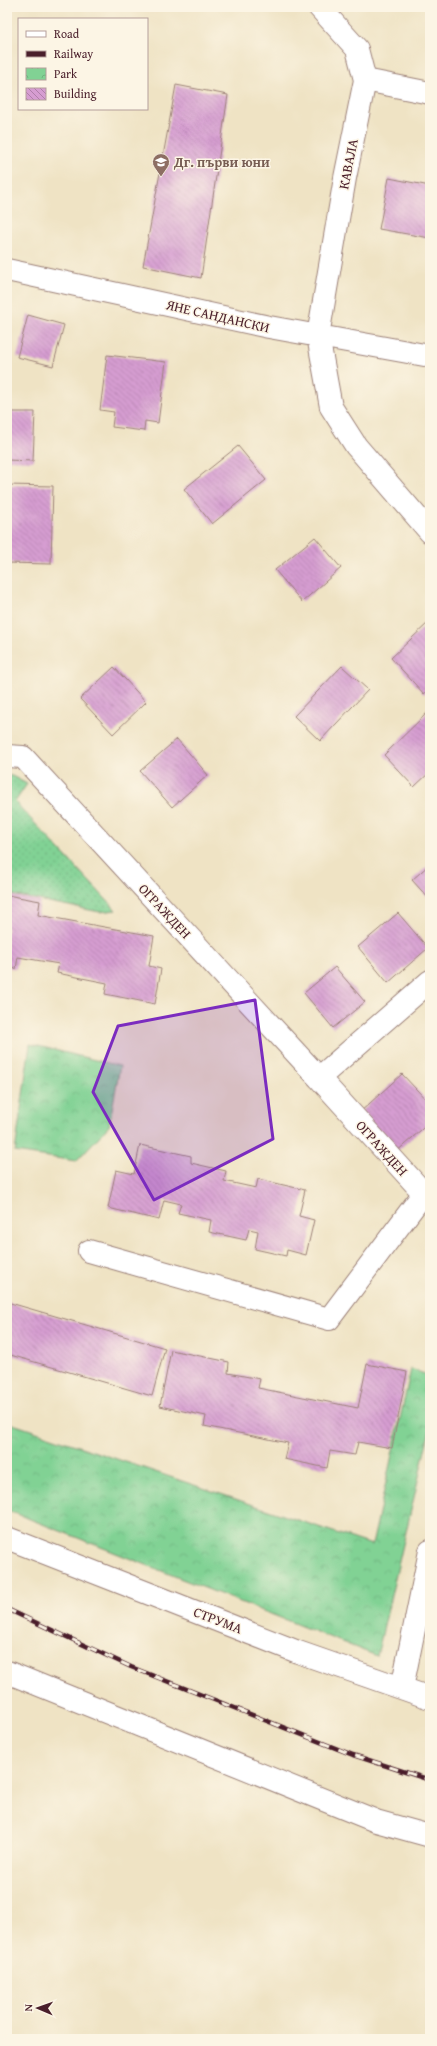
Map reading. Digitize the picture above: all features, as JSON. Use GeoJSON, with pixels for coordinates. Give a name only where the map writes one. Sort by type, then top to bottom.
{"type":"FeatureCollection","features":[{"type":"Feature","properties":{"kind":"street","name":"КАВАЛА"},"geometry":{"type":"LineString","coordinates":[[318,336],[345,178],[365,80],[357,49],[319,7]]}},
{"type":"Feature","properties":{"kind":"street"},"geometry":{"type":"LineString","coordinates":[[365,80],[430,92]]}},
{"type":"Feature","properties":{"kind":"street","name":"ЯНЕ САНДАНСКИ"},"geometry":{"type":"LineString","coordinates":[[7,270],[269,327],[430,356]]}},
{"type":"Feature","properties":{"kind":"street"},"geometry":{"type":"LineString","coordinates":[[318,336],[331,407],[356,446],[430,532]]}},
{"type":"Feature","properties":{"kind":"street","name":"ОГРАЖДЕН"},"geometry":{"type":"LineString","coordinates":[[7,756],[22,757],[427,1197]]}},
{"type":"Feature","properties":{"kind":"street"},"geometry":{"type":"LineString","coordinates":[[319,1078],[430,981]]}},
{"type":"Feature","properties":{"kind":"street"},"geometry":{"type":"LineString","coordinates":[[89,1251],[329,1319],[427,1197]]}},
{"type":"Feature","properties":{"kind":"street","name":"СТРУМА"},"geometry":{"type":"LineString","coordinates":[[7,1538],[298,1652],[430,1698]]}},
{"type":"Feature","properties":{"kind":"street"},"geometry":{"type":"LineString","coordinates":[[402,1688],[430,1551]]}},
{"type":"Feature","properties":{"kind":"street"},"geometry":{"type":"LineString","coordinates":[[7,1672],[376,1821],[430,1836]]}},
{"type":"Feature","properties":{"kind":"highlighted area"},"geometry":{"type":"Polygon","coordinates":[[[255,1000],[273,1139],[154,1200],[93,1092],[118,1026],[255,1000]]]}},
{"type":"Feature","properties":{"kind":"green space"},"geometry":{"type":"Polygon","coordinates":[[[7,775],[27,784],[15,802],[116,910],[100,912],[7,894],[7,775]]]}},
{"type":"Feature","properties":{"kind":"green space"},"geometry":{"type":"Polygon","coordinates":[[[30,1044],[120,1066],[109,1126],[76,1161],[15,1152],[30,1044]]]}},
{"type":"Feature","properties":{"kind":"green space"},"geometry":{"type":"Polygon","coordinates":[[[411,1369],[430,1376],[430,1429],[377,1656],[7,1510],[7,1422],[372,1545],[411,1369]]]}},
{"type":"Feature","properties":{"kind":"building"},"geometry":{"type":"Polygon","coordinates":[[[176,85],[228,95],[201,278],[143,266],[176,85]]]}},
{"type":"Feature","properties":{"kind":"building"},"geometry":{"type":"Polygon","coordinates":[[[389,178],[430,186],[430,238],[379,229],[389,178]]]}},
{"type":"Feature","properties":{"kind":"building"},"geometry":{"type":"Polygon","coordinates":[[[28,315],[64,325],[53,366],[17,357],[28,315]]]}},
{"type":"Feature","properties":{"kind":"building"},"geometry":{"type":"Polygon","coordinates":[[[107,355],[166,362],[158,423],[145,421],[144,431],[112,427],[114,412],[100,410],[107,355]]]}},
{"type":"Feature","properties":{"kind":"building"},"geometry":{"type":"Polygon","coordinates":[[[7,412],[35,412],[33,461],[7,460],[7,412]]]}},
{"type":"Feature","properties":{"kind":"building"},"geometry":{"type":"Polygon","coordinates":[[[238,446],[266,480],[212,524],[184,489],[238,446]]]}},
{"type":"Feature","properties":{"kind":"building"},"geometry":{"type":"Polygon","coordinates":[[[7,485],[53,486],[51,564],[7,563],[7,485]]]}},
{"type":"Feature","properties":{"kind":"building"},"geometry":{"type":"Polygon","coordinates":[[[315,537],[341,568],[302,602],[275,570],[315,537]]]}},
{"type":"Feature","properties":{"kind":"building"},"geometry":{"type":"Polygon","coordinates":[[[430,621],[430,689],[424,694],[391,658],[430,621]]]}},
{"type":"Feature","properties":{"kind":"building"},"geometry":{"type":"Polygon","coordinates":[[[342,666],[368,690],[320,741],[294,716],[342,666]]]}},
{"type":"Feature","properties":{"kind":"building"},"geometry":{"type":"Polygon","coordinates":[[[114,667],[146,702],[113,734],[80,699],[114,667]]]}},
{"type":"Feature","properties":{"kind":"building"},"geometry":{"type":"Polygon","coordinates":[[[430,710],[430,772],[414,787],[384,755],[430,710]]]}},
{"type":"Feature","properties":{"kind":"building"},"geometry":{"type":"Polygon","coordinates":[[[177,739],[208,775],[172,807],[140,771],[177,739]]]}},
{"type":"Feature","properties":{"kind":"building"},"geometry":{"type":"Polygon","coordinates":[[[430,864],[430,900],[412,880],[430,864]]]}},
{"type":"Feature","properties":{"kind":"building"},"geometry":{"type":"Polygon","coordinates":[[[7,895],[40,901],[38,915],[154,936],[149,966],[161,969],[155,1004],[105,994],[107,983],[57,973],[59,964],[18,957],[16,969],[7,967],[7,895]]]}},
{"type":"Feature","properties":{"kind":"building"},"geometry":{"type":"Polygon","coordinates":[[[398,913],[428,948],[388,983],[358,947],[398,913]]]}},
{"type":"Feature","properties":{"kind":"building"},"geometry":{"type":"Polygon","coordinates":[[[335,967],[365,1002],[333,1028],[304,993],[335,967]]]}},
{"type":"Feature","properties":{"kind":"building"},"geometry":{"type":"Polygon","coordinates":[[[402,1074],[430,1104],[430,1122],[395,1153],[359,1113],[402,1074]]]}},
{"type":"Feature","properties":{"kind":"building"},"geometry":{"type":"Polygon","coordinates":[[[140,1145],[191,1156],[191,1163],[226,1171],[224,1181],[256,1188],[258,1179],[305,1190],[299,1216],[314,1220],[306,1255],[287,1250],[286,1256],[255,1249],[258,1231],[249,1229],[246,1240],[209,1232],[211,1220],[178,1213],[181,1204],[164,1200],[159,1220],[108,1208],[116,1170],[134,1174],[140,1145]]]}},
{"type":"Feature","properties":{"kind":"building"},"geometry":{"type":"Polygon","coordinates":[[[7,1302],[165,1348],[152,1396],[7,1354],[7,1302]]]}},
{"type":"Feature","properties":{"kind":"building"},"geometry":{"type":"Polygon","coordinates":[[[171,1350],[229,1362],[228,1373],[260,1379],[258,1388],[358,1408],[367,1364],[407,1372],[392,1448],[358,1442],[355,1455],[330,1451],[327,1468],[284,1459],[288,1443],[204,1426],[206,1416],[160,1406],[171,1350]]]}},
{"type":"Feature","properties":{"kind":"railway"},"geometry":{"type":"LineString","coordinates":[[7,1609],[131,1667],[353,1755],[430,1780]]}},
{"type":"Feature","properties":{"kind":"place","name":"Дг. първи юни"},"geometry":{"type":"Point","coordinates":[161,177]}}]}
